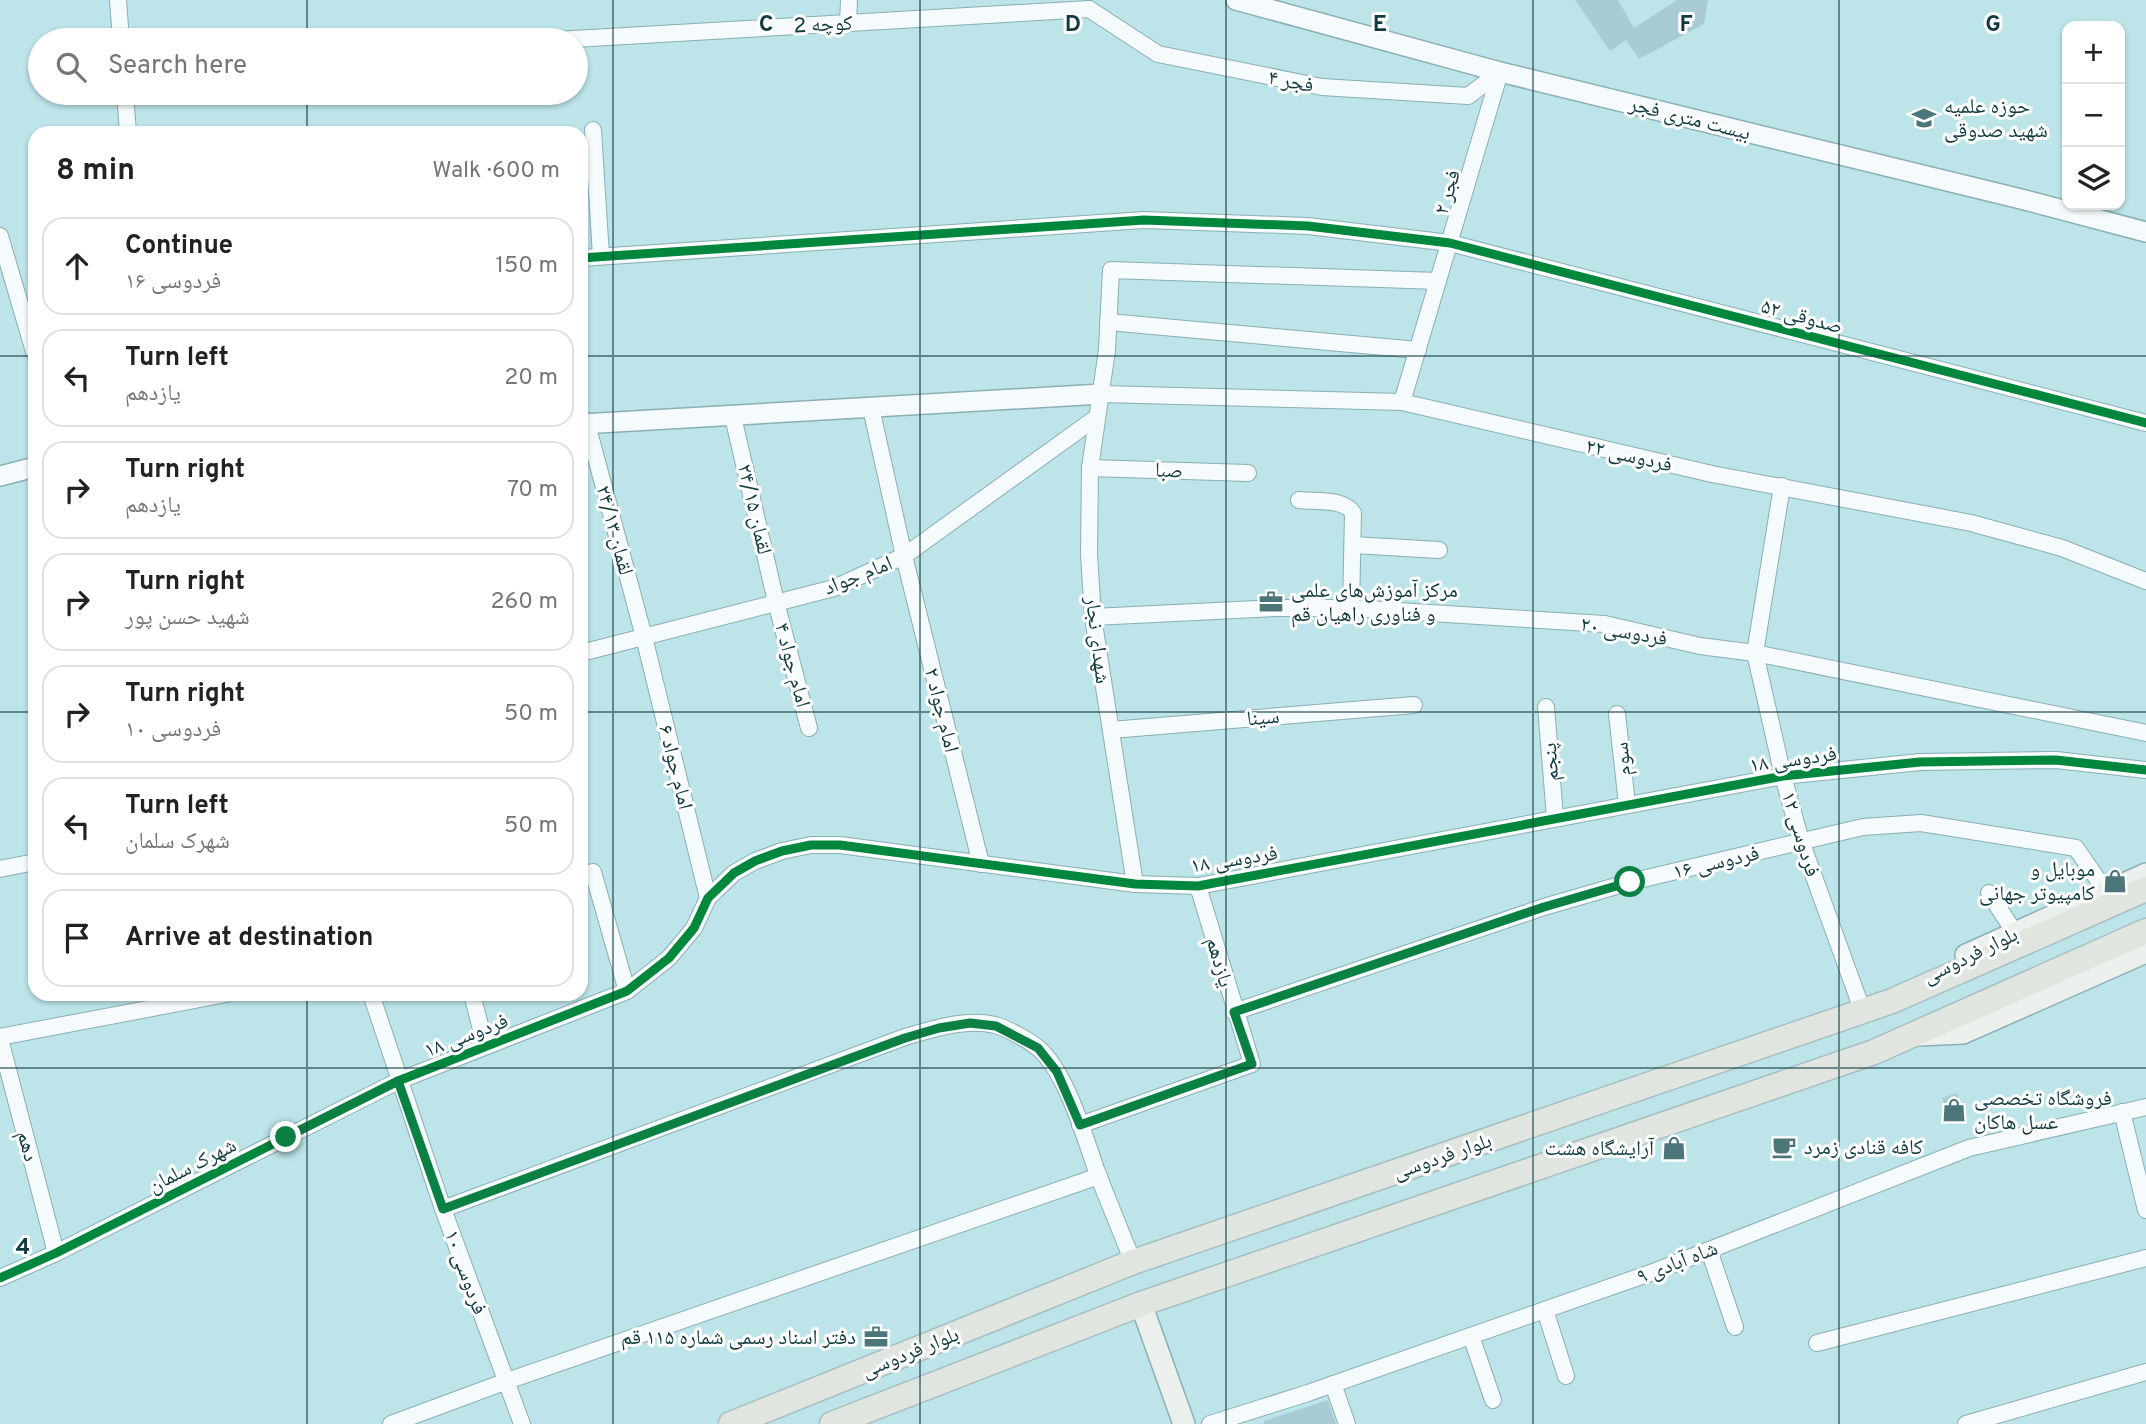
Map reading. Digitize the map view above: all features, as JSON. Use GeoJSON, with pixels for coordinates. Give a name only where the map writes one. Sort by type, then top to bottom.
{"type":"FeatureCollection","features":[{"type":"Feature","properties":{"kind":"main road","name":"بلوار فردوسی"},"geometry":{"type":"LineString","coordinates":[[730,1424],[1133,1262],[1892,1001],[1926,974],[2146,874]]}},
{"type":"Feature","properties":{"kind":"main road"},"geometry":{"type":"LineString","coordinates":[[1892,1001],[2146,889]]}},
{"type":"Feature","properties":{"kind":"main road"},"geometry":{"type":"LineString","coordinates":[[1910,1035],[2146,931]]}},
{"type":"Feature","properties":{"kind":"main road","name":"بلوار فردوسی"},"geometry":{"type":"LineString","coordinates":[[831,1424],[1142,1304],[1861,1056],[1910,1035],[1963,1033],[2146,952]]}},
{"type":"Feature","properties":{"kind":"main road"},"geometry":{"type":"LineString","coordinates":[[1142,1304],[1184,1424]]}},
{"type":"Feature","properties":{"kind":"street"},"geometry":{"type":"LineString","coordinates":[[118,0],[120,28]]}},
{"type":"Feature","properties":{"kind":"street"},"geometry":{"type":"LineString","coordinates":[[848,23],[849,0]]}},
{"type":"Feature","properties":{"kind":"street","name":"بیست متری فجر"},"geometry":{"type":"LineString","coordinates":[[1236,0],[1500,72],[2021,198],[2146,232]]}},
{"type":"Feature","properties":{"kind":"street","name":"کوچه 2"},"geometry":{"type":"LineString","coordinates":[[588,38],[1090,5]]}},
{"type":"Feature","properties":{"kind":"street","name":"فجر ۴"},"geometry":{"type":"LineString","coordinates":[[1090,5],[1158,54],[1322,88],[1468,96],[1500,72]]}},
{"type":"Feature","properties":{"kind":"street","name":"فجر ۲"},"geometry":{"type":"LineString","coordinates":[[1402,402],[1500,72]]}},
{"type":"Feature","properties":{"kind":"street"},"geometry":{"type":"LineString","coordinates":[[126,105],[127,126]]}},
{"type":"Feature","properties":{"kind":"street"},"geometry":{"type":"LineString","coordinates":[[593,130],[601,256]]}},
{"type":"Feature","properties":{"kind":"street","name":"صدوقی ۵۲"},"geometry":{"type":"LineString","coordinates":[[588,257],[1144,220],[1308,226],[1450,243],[2146,422]]}},
{"type":"Feature","properties":{"kind":"street"},"geometry":{"type":"LineString","coordinates":[[0,236],[28,331]]}},
{"type":"Feature","properties":{"kind":"street","name":"شهدای نجار"},"geometry":{"type":"LineString","coordinates":[[1135,884],[1093,617],[1089,554],[1090,468],[1102,394],[1111,270],[1438,281]]}},
{"type":"Feature","properties":{"kind":"street"},"geometry":{"type":"LineString","coordinates":[[1108,322],[1418,349]]}},
{"type":"Feature","properties":{"kind":"street"},"geometry":{"type":"LineString","coordinates":[[588,424],[1102,394]]}},
{"type":"Feature","properties":{"kind":"street","name":"فردوسی ۲۲"},"geometry":{"type":"LineString","coordinates":[[1102,394],[1402,402],[1712,474],[1971,523],[2062,548],[2146,581]]}},
{"type":"Feature","properties":{"kind":"street","name":"امام جواد ۲"},"geometry":{"type":"LineString","coordinates":[[871,408],[904,556],[981,864]]}},
{"type":"Feature","properties":{"kind":"street","name":"لقمان ۲۴/۱۵"},"geometry":{"type":"LineString","coordinates":[[733,417],[776,602]]}},
{"type":"Feature","properties":{"kind":"street","name":"امام جواد"},"geometry":{"type":"LineString","coordinates":[[588,651],[834,588],[904,556],[1097,417]]}},
{"type":"Feature","properties":{"kind":"street","name":"لقمان ۲۴/۱۳"},"geometry":{"type":"LineString","coordinates":[[588,438],[644,636]]}},
{"type":"Feature","properties":{"kind":"street","name":"صبا"},"geometry":{"type":"LineString","coordinates":[[1090,468],[1248,473]]}},
{"type":"Feature","properties":{"kind":"street"},"geometry":{"type":"LineString","coordinates":[[0,476],[28,469]]}},
{"type":"Feature","properties":{"kind":"street","name":"فردوسی ۱۲"},"geometry":{"type":"LineString","coordinates":[[1782,486],[1755,653],[1801,841],[1863,1012]]}},
{"type":"Feature","properties":{"kind":"street"},"geometry":{"type":"LineString","coordinates":[[1299,500],[1342,504],[1349,507],[1353,513],[1351,608]]}},
{"type":"Feature","properties":{"kind":"street"},"geometry":{"type":"LineString","coordinates":[[1353,545],[1439,550]]}},
{"type":"Feature","properties":{"kind":"street","name":"امام جواد ۴"},"geometry":{"type":"LineString","coordinates":[[776,602],[809,728]]}},
{"type":"Feature","properties":{"kind":"street","name":"فردوسی ۲۰"},"geometry":{"type":"LineString","coordinates":[[1093,617],[1277,608],[1351,608],[1605,624],[1700,646],[1755,653],[2146,733]]}},
{"type":"Feature","properties":{"kind":"street","name":"امام جواد ۶"},"geometry":{"type":"LineString","coordinates":[[644,636],[708,898]]}},
{"type":"Feature","properties":{"kind":"street","name":"سینا"},"geometry":{"type":"LineString","coordinates":[[1111,730],[1414,705]]}},
{"type":"Feature","properties":{"kind":"street","name":"پنجم"},"geometry":{"type":"LineString","coordinates":[[1546,707],[1555,817]]}},
{"type":"Feature","properties":{"kind":"street","name":"سوم"},"geometry":{"type":"LineString","coordinates":[[1617,714],[1628,804]]}},
{"type":"Feature","properties":{"kind":"street","name":"فردوسی ۱۸"},"geometry":{"type":"LineString","coordinates":[[398,1081],[627,991],[669,958],[694,928],[708,898],[734,873],[755,861],[782,851],[811,845],[840,845],[1135,884],[1198,886],[1783,776],[1920,762],[2056,760],[2146,770]]}},
{"type":"Feature","properties":{"kind":"street","name":"فردوسی ۱۶"},"geometry":{"type":"LineString","coordinates":[[1234,1012],[1544,907],[1630,882],[1863,827],[1921,823],[2076,848],[2107,892]]}},
{"type":"Feature","properties":{"kind":"street"},"geometry":{"type":"LineString","coordinates":[[0,869],[28,863]]}},
{"type":"Feature","properties":{"kind":"street"},"geometry":{"type":"LineString","coordinates":[[588,873],[593,872],[627,991]]}},
{"type":"Feature","properties":{"kind":"street","name":"یازدهم"},"geometry":{"type":"LineString","coordinates":[[1080,1125],[1252,1064],[1234,1012],[1198,886]]}},
{"type":"Feature","properties":{"kind":"street"},"geometry":{"type":"LineString","coordinates":[[1989,893],[2015,933]]}},
{"type":"Feature","properties":{"kind":"street"},"geometry":{"type":"LineString","coordinates":[[0,1038],[190,1001]]}},
{"type":"Feature","properties":{"kind":"street","name":"فردوسی ۱۰"},"geometry":{"type":"LineString","coordinates":[[373,1001],[443,1209],[522,1424]]}},
{"type":"Feature","properties":{"kind":"street"},"geometry":{"type":"LineString","coordinates":[[474,1001],[485,1045]]}},
{"type":"Feature","properties":{"kind":"street"},"geometry":{"type":"LineString","coordinates":[[443,1209],[905,1038],[970,1023],[996,1026],[1038,1048],[1057,1072],[1133,1262]]}},
{"type":"Feature","properties":{"kind":"street","name":"دهم"},"geometry":{"type":"LineString","coordinates":[[0,1038],[56,1253]]}},
{"type":"Feature","properties":{"kind":"street","name":"شهرک سلمان"},"geometry":{"type":"LineString","coordinates":[[0,1278],[56,1253],[398,1081]]}},
{"type":"Feature","properties":{"kind":"street","name":"شاه آبادی ۹"},"geometry":{"type":"LineString","coordinates":[[1210,1424],[1545,1310],[1709,1250],[1969,1148],[2146,1107]]}},
{"type":"Feature","properties":{"kind":"street"},"geometry":{"type":"LineString","coordinates":[[2122,1112],[2146,1210]]}},
{"type":"Feature","properties":{"kind":"street"},"geometry":{"type":"LineString","coordinates":[[391,1424],[507,1381],[1099,1176]]}},
{"type":"Feature","properties":{"kind":"street"},"geometry":{"type":"LineString","coordinates":[[1709,1250],[1735,1327]]}},
{"type":"Feature","properties":{"kind":"street"},"geometry":{"type":"LineString","coordinates":[[1817,1343],[2146,1258]]}},
{"type":"Feature","properties":{"kind":"street"},"geometry":{"type":"LineString","coordinates":[[1545,1310],[1566,1376]]}},
{"type":"Feature","properties":{"kind":"street"},"geometry":{"type":"LineString","coordinates":[[1471,1336],[1493,1400]]}},
{"type":"Feature","properties":{"kind":"street"},"geometry":{"type":"LineString","coordinates":[[1966,1424],[2146,1372]]}},
{"type":"Feature","properties":{"kind":"street"},"geometry":{"type":"LineString","coordinates":[[1333,1384],[1346,1424]]}},
{"type":"Feature","properties":{"kind":"building"},"geometry":{"type":"Polygon","coordinates":[[[1575,0],[1618,0],[1634,28],[1677,0],[1708,0],[1704,24],[1639,59],[1626,40],[1610,51],[1575,0]]]}},
{"type":"Feature","properties":{"kind":"building","name":"فروشگاه تخصصی عسل هاکان"},"geometry":{"type":"Polygon","coordinates":[[[1957,1093],[1966,1122],[1950,1125],[1942,1098],[1957,1093]]]}},
{"type":"Feature","properties":{"kind":"building"},"geometry":{"type":"Polygon","coordinates":[[[1328,1400],[1336,1424],[1264,1424],[1264,1421],[1328,1400]]]}},
{"type":"Feature","properties":{"kind":"cycle path"},"geometry":{"type":"LineString","coordinates":[[588,258],[1144,220],[1308,226],[1450,243],[2146,423]]}},
{"type":"Feature","properties":{"kind":"cycle path"},"geometry":{"type":"LineString","coordinates":[[0,1278],[56,1253],[398,1081],[627,991],[669,958],[694,928],[708,898],[734,873],[755,861],[782,851],[811,845],[840,845],[1135,884],[1198,886],[1783,776],[1920,762],[2056,760],[2146,770]]}},
{"type":"Feature","properties":{"kind":"place","name":"حوزه علمیه شهید صدوقی"},"geometry":{"type":"Point","coordinates":[1924,118]}},
{"type":"Feature","properties":{"kind":"place","name":"مرکز آموزش‌های علمی و فناوری راهیان قم"},"geometry":{"type":"Point","coordinates":[1271,602]}},
{"type":"Feature","properties":{"kind":"place","name":"موبایل و کامپیوتر جهانی"},"geometry":{"type":"Point","coordinates":[2115,881]}},
{"type":"Feature","properties":{"kind":"place","name":"فروشگاه تخصصی عسل هاکان"},"geometry":{"type":"Point","coordinates":[1954,1110]}},
{"type":"Feature","properties":{"kind":"place","name":"کافه قنادی زمرد"},"geometry":{"type":"Point","coordinates":[1784,1147]}},
{"type":"Feature","properties":{"kind":"place","name":"آرایشگاه هشت"},"geometry":{"type":"Point","coordinates":[1674,1148]}},
{"type":"Feature","properties":{"kind":"place","name":"دفتر اسناد رسمی شماره ۱۱۵ قم"},"geometry":{"type":"Point","coordinates":[876,1337]}},
{"type":"Feature","properties":{"kind":"route"},"geometry":{"type":"LineString","coordinates":[[286,1137],[398,1081],[443,1209],[905,1038],[970,1023],[996,1026],[1038,1048],[1057,1072],[1080,1125],[1252,1064],[1234,1012],[1544,907],[1630,882]]}}]}
